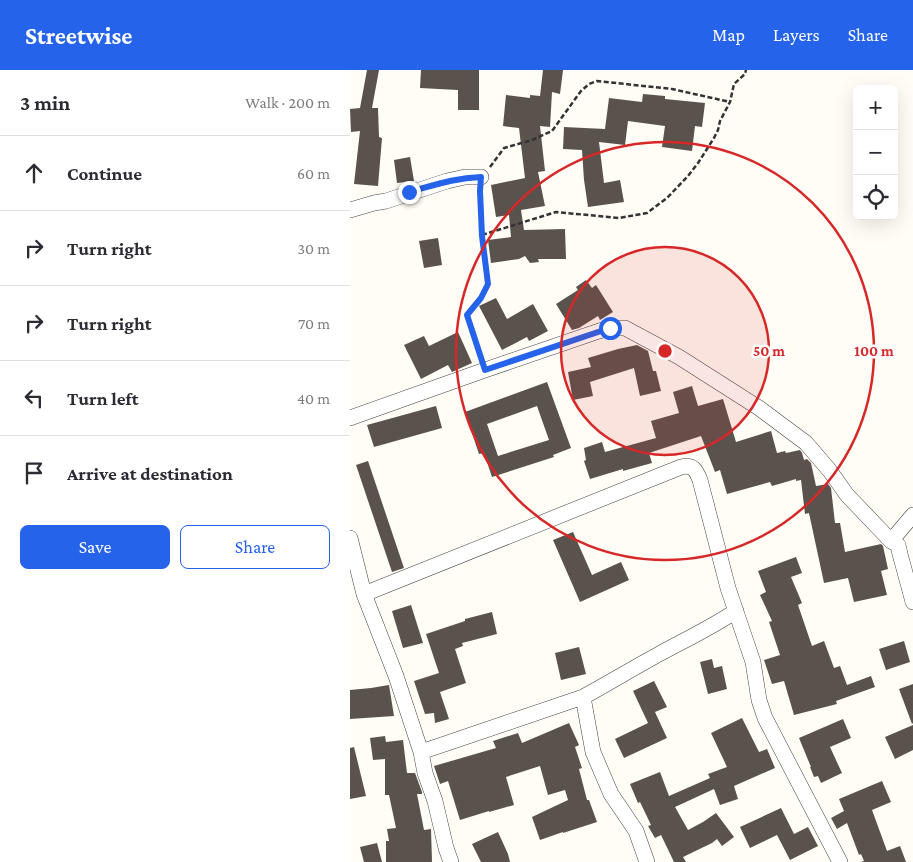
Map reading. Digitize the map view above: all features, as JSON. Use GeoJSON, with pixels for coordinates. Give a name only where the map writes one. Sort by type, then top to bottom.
{"type":"FeatureCollection","features":[{"type":"Feature","properties":{"kind":"street"},"geometry":{"type":"LineString","coordinates":[[350,210],[447,181],[465,177],[481,177]]}},
{"type":"Feature","properties":{"kind":"street"},"geometry":{"type":"LineString","coordinates":[[350,418],[610,328],[625,328],[679,357],[759,408],[806,443],[830,471],[847,495],[891,541],[898,545],[913,602]]}},
{"type":"Feature","properties":{"kind":"street"},"geometry":{"type":"LineString","coordinates":[[364,594],[681,467],[692,467],[700,480],[728,588],[753,662],[759,700],[765,718],[840,862]]}},
{"type":"Feature","properties":{"kind":"street"},"geometry":{"type":"LineString","coordinates":[[891,541],[913,515]]}},
{"type":"Feature","properties":{"kind":"street"},"geometry":{"type":"LineString","coordinates":[[350,538],[364,594],[396,676],[421,752],[425,773],[451,862]]}},
{"type":"Feature","properties":{"kind":"street"},"geometry":{"type":"LineString","coordinates":[[421,752],[583,697],[662,652],[683,643],[736,611]]}},
{"type":"Feature","properties":{"kind":"street"},"geometry":{"type":"LineString","coordinates":[[583,697],[593,752],[611,794],[636,831],[648,862]]}},
{"type":"Feature","properties":{"kind":"path"},"geometry":{"type":"LineString","coordinates":[[482,236],[556,212],[619,218],[646,213],[667,198],[688,176],[714,138],[730,102],[734,84],[745,74],[746,70]]}},
{"type":"Feature","properties":{"kind":"path"},"geometry":{"type":"LineString","coordinates":[[485,370],[467,315],[481,298],[488,284],[482,236],[481,177],[504,148],[532,140],[552,131],[581,91],[589,84],[597,81],[672,88],[730,102]]}},
{"type":"Feature","properties":{"kind":"building"},"geometry":{"type":"Polygon","coordinates":[[[367,70],[379,70],[372,108],[378,108],[379,137],[382,138],[378,186],[354,184],[360,131],[351,132],[350,109],[360,108],[367,70]]]}},
{"type":"Feature","properties":{"kind":"building"},"geometry":{"type":"Polygon","coordinates":[[[421,70],[479,70],[479,110],[458,110],[458,90],[420,88],[421,70]]]}},
{"type":"Feature","properties":{"kind":"building"},"geometry":{"type":"Polygon","coordinates":[[[543,70],[563,70],[560,94],[552,92],[550,127],[540,126],[545,171],[538,172],[545,206],[521,210],[524,230],[565,229],[566,259],[538,259],[539,262],[530,263],[525,256],[519,259],[491,263],[488,240],[511,237],[509,215],[496,217],[491,185],[525,178],[519,128],[503,126],[506,95],[530,98],[530,95],[540,96],[543,70]]]}},
{"type":"Feature","properties":{"kind":"building"},"geometry":{"type":"Polygon","coordinates":[[[643,94],[665,96],[665,99],[705,103],[702,127],[695,126],[692,151],[662,147],[665,126],[628,121],[625,145],[599,142],[604,183],[620,180],[624,202],[588,207],[582,150],[563,149],[564,127],[605,129],[609,98],[642,102],[643,94]]]}},
{"type":"Feature","properties":{"kind":"building"},"geometry":{"type":"Polygon","coordinates":[[[410,157],[414,181],[397,183],[394,160],[410,157]]]}},
{"type":"Feature","properties":{"kind":"building"},"geometry":{"type":"Polygon","coordinates":[[[438,238],[442,265],[424,268],[419,241],[438,238]]]}},
{"type":"Feature","properties":{"kind":"building"},"geometry":{"type":"Polygon","coordinates":[[[586,280],[592,288],[596,285],[613,312],[600,320],[598,316],[579,328],[572,330],[556,304],[578,290],[576,287],[586,280]]]}},
{"type":"Feature","properties":{"kind":"building"},"geometry":{"type":"Polygon","coordinates":[[[496,298],[507,319],[533,304],[548,331],[529,341],[527,337],[502,350],[479,306],[496,298]]]}},
{"type":"Feature","properties":{"kind":"building"},"geometry":{"type":"Polygon","coordinates":[[[458,332],[472,363],[452,372],[448,365],[421,379],[404,345],[424,336],[429,346],[458,332]]]}},
{"type":"Feature","properties":{"kind":"building"},"geometry":{"type":"Polygon","coordinates":[[[637,345],[648,351],[661,391],[640,396],[634,368],[590,382],[593,396],[573,400],[568,372],[591,367],[588,358],[637,345]]]}},
{"type":"Feature","properties":{"kind":"building"},"geometry":{"type":"Polygon","coordinates":[[[547,382],[571,448],[553,455],[554,457],[492,477],[484,453],[479,454],[465,412],[547,382]],[[537,406],[487,424],[498,456],[549,440],[537,406]]]}},
{"type":"Feature","properties":{"kind":"building"},"geometry":{"type":"Polygon","coordinates":[[[692,386],[698,406],[723,399],[736,442],[771,431],[777,453],[800,450],[804,460],[807,459],[811,463],[816,486],[828,484],[831,488],[835,523],[840,523],[845,552],[881,544],[883,546],[888,569],[881,571],[887,595],[854,602],[848,578],[824,583],[809,513],[805,514],[801,480],[796,481],[796,479],[772,486],[770,482],[727,494],[720,470],[715,472],[701,436],[649,453],[652,463],[590,479],[584,461],[586,460],[584,448],[602,442],[605,452],[656,438],[651,421],[679,413],[673,392],[692,386]]]}},
{"type":"Feature","properties":{"kind":"building"},"geometry":{"type":"Polygon","coordinates":[[[436,406],[442,428],[374,447],[367,425],[436,406]]]}},
{"type":"Feature","properties":{"kind":"building"},"geometry":{"type":"Polygon","coordinates":[[[368,461],[404,568],[392,572],[356,465],[368,461]]]}},
{"type":"Feature","properties":{"kind":"building"},"geometry":{"type":"Polygon","coordinates":[[[573,532],[592,575],[621,562],[629,580],[580,602],[553,540],[573,532]]]}},
{"type":"Feature","properties":{"kind":"building"},"geometry":{"type":"Polygon","coordinates":[[[796,557],[802,573],[791,577],[802,603],[798,605],[812,646],[824,641],[834,668],[840,666],[847,685],[871,676],[875,687],[836,701],[837,704],[794,715],[784,681],[772,684],[764,660],[780,655],[769,622],[772,621],[760,595],[766,592],[758,571],[796,557]]]}},
{"type":"Feature","properties":{"kind":"building"},"geometry":{"type":"Polygon","coordinates":[[[411,605],[423,643],[403,648],[392,611],[411,605]]]}},
{"type":"Feature","properties":{"kind":"building"},"geometry":{"type":"Polygon","coordinates":[[[492,612],[497,634],[462,643],[463,646],[455,649],[466,683],[440,692],[449,719],[435,723],[434,713],[425,714],[414,681],[439,673],[426,634],[465,621],[465,619],[492,612]]]}},
{"type":"Feature","properties":{"kind":"building"},"geometry":{"type":"Polygon","coordinates":[[[904,641],[910,662],[886,670],[879,649],[904,641]]]}},
{"type":"Feature","properties":{"kind":"building"},"geometry":{"type":"Polygon","coordinates":[[[579,647],[586,674],[561,680],[555,653],[579,647]]]}},
{"type":"Feature","properties":{"kind":"building"},"geometry":{"type":"Polygon","coordinates":[[[712,659],[714,668],[722,666],[727,689],[708,694],[700,662],[712,659]]]}},
{"type":"Feature","properties":{"kind":"building"},"geometry":{"type":"Polygon","coordinates":[[[654,681],[667,707],[655,712],[667,738],[624,758],[615,739],[648,723],[633,691],[654,681]]]}},
{"type":"Feature","properties":{"kind":"building"},"geometry":{"type":"Polygon","coordinates":[[[913,684],[913,723],[912,724],[899,689],[913,684]]]}},
{"type":"Feature","properties":{"kind":"building"},"geometry":{"type":"Polygon","coordinates":[[[389,685],[394,716],[350,719],[350,690],[389,685]]]}},
{"type":"Feature","properties":{"kind":"building"},"geometry":{"type":"Polygon","coordinates":[[[742,718],[759,752],[767,749],[775,768],[734,786],[738,799],[720,805],[714,789],[675,807],[688,830],[716,813],[734,837],[722,846],[717,839],[683,857],[686,862],[674,862],[661,835],[655,838],[648,826],[651,825],[640,802],[638,803],[630,784],[660,772],[669,796],[710,778],[708,774],[727,767],[711,733],[742,718]]]}},
{"type":"Feature","properties":{"kind":"building"},"geometry":{"type":"Polygon","coordinates":[[[843,719],[851,738],[830,747],[842,773],[821,783],[818,776],[814,777],[799,738],[843,719]]]}},
{"type":"Feature","properties":{"kind":"building"},"geometry":{"type":"Polygon","coordinates":[[[569,723],[579,745],[575,747],[582,768],[579,769],[587,800],[589,800],[597,822],[540,840],[532,817],[568,800],[565,790],[548,795],[540,766],[506,777],[514,805],[460,820],[448,781],[440,784],[434,766],[496,748],[493,741],[518,733],[522,743],[569,723]]]}},
{"type":"Feature","properties":{"kind":"building"},"geometry":{"type":"Polygon","coordinates":[[[913,725],[913,750],[895,759],[885,737],[913,725]]]}},
{"type":"Feature","properties":{"kind":"building"},"geometry":{"type":"Polygon","coordinates":[[[385,736],[386,742],[403,740],[407,773],[415,773],[422,792],[422,794],[417,794],[424,830],[431,829],[432,862],[386,862],[386,841],[389,841],[387,829],[396,828],[389,795],[385,795],[385,759],[373,760],[370,738],[385,736]]]}},
{"type":"Feature","properties":{"kind":"building"},"geometry":{"type":"Polygon","coordinates":[[[354,747],[366,796],[350,799],[350,748],[354,747]]]}},
{"type":"Feature","properties":{"kind":"building"},"geometry":{"type":"Polygon","coordinates":[[[882,781],[891,802],[872,810],[887,851],[900,846],[906,862],[861,862],[864,861],[861,854],[859,855],[847,823],[837,829],[831,818],[844,811],[839,799],[882,781]]]}},
{"type":"Feature","properties":{"kind":"building"},"geometry":{"type":"Polygon","coordinates":[[[781,808],[794,834],[808,827],[818,846],[790,860],[777,835],[750,848],[740,827],[781,808]]]}},
{"type":"Feature","properties":{"kind":"building"},"geometry":{"type":"Polygon","coordinates":[[[498,832],[510,862],[481,862],[472,844],[498,832]]]}},
{"type":"Feature","properties":{"kind":"building"},"geometry":{"type":"Polygon","coordinates":[[[377,843],[382,862],[364,862],[360,847],[377,843]]]}},
{"type":"Feature","properties":{"kind":"route"},"geometry":{"type":"LineString","coordinates":[[409,192],[465,177],[481,177],[482,236],[488,284],[481,298],[467,315],[485,370],[610,328]]}}]}
